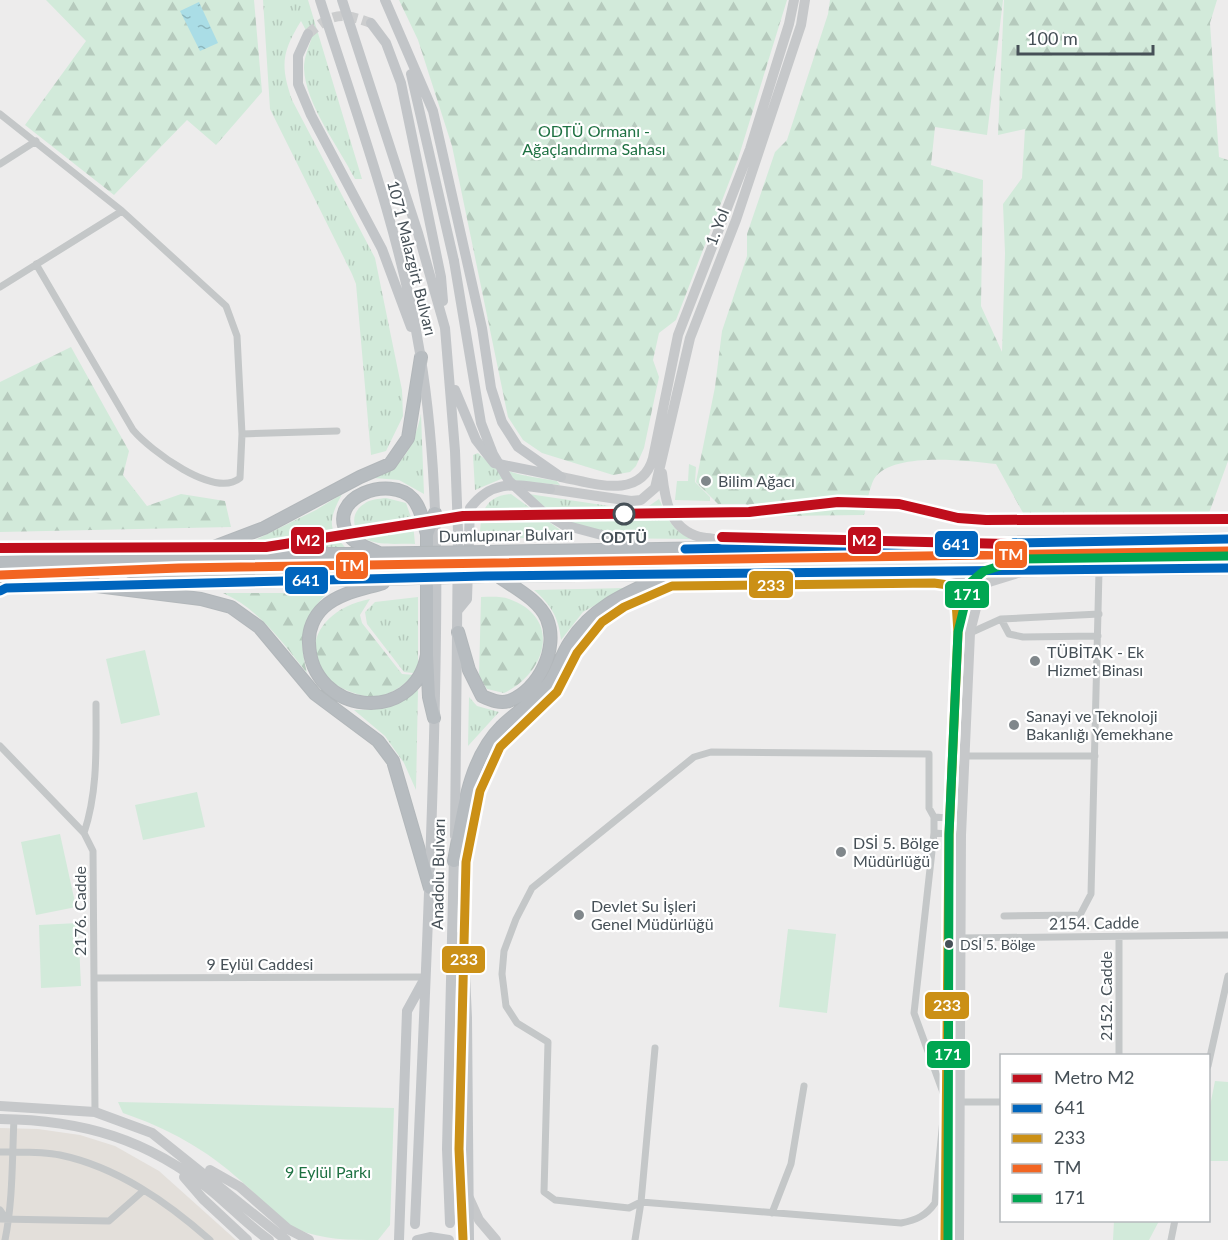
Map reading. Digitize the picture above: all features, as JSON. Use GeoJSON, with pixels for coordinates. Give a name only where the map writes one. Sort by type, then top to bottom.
{"type":"FeatureCollection","features":[{"type":"Feature","properties":{"kind":"highway"},"geometry":{"type":"LineString","coordinates":[[188,556],[264,528],[350,482],[390,464],[408,438],[421,357]]}},
{"type":"Feature","properties":{"kind":"highway"},"geometry":{"type":"LineString","coordinates":[[380,554],[355,542],[347,534],[344,524],[346,508],[364,492],[389,489],[409,496],[418,508],[427,534],[427,655],[429,697],[434,718]]}},
{"type":"Feature","properties":{"kind":"highway"},"geometry":{"type":"LineString","coordinates":[[427,534],[435,513]]}},
{"type":"Feature","properties":{"kind":"highway","name":"Dumlupınar Bulvarı"},"geometry":{"type":"LineString","coordinates":[[0,563],[188,556],[1228,539]]}},
{"type":"Feature","properties":{"kind":"highway"},"geometry":{"type":"LineString","coordinates":[[0,588],[492,576],[1228,568]]}},
{"type":"Feature","properties":{"kind":"highway"},"geometry":{"type":"LineString","coordinates":[[454,861],[468,788],[477,764],[490,740],[548,684],[567,646],[594,613],[618,596],[669,574]]}},
{"type":"Feature","properties":{"kind":"highway"},"geometry":{"type":"LineString","coordinates":[[458,632],[469,670],[482,696],[496,702],[508,701],[534,682],[544,667],[549,652],[548,621],[532,601],[492,576]]}},
{"type":"Feature","properties":{"kind":"highway"},"geometry":{"type":"LineString","coordinates":[[397,578],[337,598],[319,612],[308,637],[309,657],[315,673],[328,689],[348,700],[371,703],[390,700],[414,686],[420,678],[427,655]]}},
{"type":"Feature","properties":{"kind":"highway"},"geometry":{"type":"LineString","coordinates":[[89,585],[201,599],[231,607],[259,627],[315,694],[378,741],[393,761],[430,888]]}},
{"type":"Feature","properties":{"kind":"main road","name":"1071 Malazgirt Bulvarı"},"geometry":{"type":"LineString","coordinates":[[320,0],[392,226],[412,308],[421,357],[435,513],[436,567]]}},
{"type":"Feature","properties":{"kind":"main road","name":"1071 Malazgirt Bulvarı"},"geometry":{"type":"LineString","coordinates":[[342,0],[418,233],[445,328],[450,378],[458,562]]}},
{"type":"Feature","properties":{"kind":"main road"},"geometry":{"type":"LineString","coordinates":[[386,0],[433,111],[482,328],[491,388],[502,422],[518,447],[561,477]]}},
{"type":"Feature","properties":{"kind":"main road"},"geometry":{"type":"LineString","coordinates":[[371,22],[386,43],[401,83],[441,277],[445,328]]}},
{"type":"Feature","properties":{"kind":"main road"},"geometry":{"type":"LineString","coordinates":[[308,34],[298,56],[298,84],[382,249],[421,357]]}},
{"type":"Feature","properties":{"kind":"main road"},"geometry":{"type":"LineString","coordinates":[[409,58],[417,107],[454,261],[481,423],[493,454],[509,481],[544,513],[564,525],[586,533],[661,550]]}},
{"type":"Feature","properties":{"kind":"main road"},"geometry":{"type":"LineString","coordinates":[[450,378],[468,426],[483,452],[494,463],[561,477]]}},
{"type":"Feature","properties":{"kind":"main road"},"geometry":{"type":"LineString","coordinates":[[458,610],[467,599],[470,508],[485,491],[494,487],[518,486],[550,489]]}},
{"type":"Feature","properties":{"kind":"main road"},"geometry":{"type":"LineString","coordinates":[[456,492],[470,508]]}},
{"type":"Feature","properties":{"kind":"main road","name":"Anadolu Bulvarı"},"geometry":{"type":"LineString","coordinates":[[450,1223],[447,1149],[458,562]]}},
{"type":"Feature","properties":{"kind":"main road","name":"Anadolu Bulvarı"},"geometry":{"type":"LineString","coordinates":[[415,1224],[430,888],[436,567]]}},
{"type":"Feature","properties":{"kind":"main road"},"geometry":{"type":"LineString","coordinates":[[452,922],[465,975],[469,1240]]}},
{"type":"Feature","properties":{"kind":"main road"},"geometry":{"type":"LineString","coordinates":[[399,1240],[407,1011],[426,977]]}},
{"type":"Feature","properties":{"kind":"main road"},"geometry":{"type":"LineString","coordinates":[[417,1240],[437,1237],[449,1240]]}},
{"type":"Feature","properties":{"kind":"street","name":"1. Yol"},"geometry":{"type":"LineString","coordinates":[[744,181],[794,0]]}},
{"type":"Feature","properties":{"kind":"street","name":"1. Yol"},"geometry":{"type":"LineString","coordinates":[[655,463],[676,371],[678,335],[744,181],[801,25],[805,0]]}},
{"type":"Feature","properties":{"kind":"street"},"geometry":{"type":"LineString","coordinates":[[0,114],[122,211],[226,306],[237,336],[242,434],[242,470],[240,478],[235,483],[222,483],[201,477],[156,454],[133,430],[36,264]]}},
{"type":"Feature","properties":{"kind":"street"},"geometry":{"type":"LineString","coordinates":[[0,165],[36,141]]}},
{"type":"Feature","properties":{"kind":"street"},"geometry":{"type":"LineString","coordinates":[[0,287],[122,211]]}},
{"type":"Feature","properties":{"kind":"street"},"geometry":{"type":"LineString","coordinates":[[550,489],[620,501],[641,500],[655,488],[655,463],[665,396],[676,371]]}},
{"type":"Feature","properties":{"kind":"street"},"geometry":{"type":"LineString","coordinates":[[242,434],[337,431]]}},
{"type":"Feature","properties":{"kind":"street"},"geometry":{"type":"LineString","coordinates":[[561,477],[608,486],[627,486],[642,479],[655,463]]}},
{"type":"Feature","properties":{"kind":"street"},"geometry":{"type":"LineString","coordinates":[[655,463],[667,506],[676,523],[684,530],[700,537],[727,539],[741,546]]}},
{"type":"Feature","properties":{"kind":"street"},"geometry":{"type":"LineString","coordinates":[[934,571],[958,573],[965,578],[968,586],[970,633],[967,756],[961,835],[959,1240]]}},
{"type":"Feature","properties":{"kind":"street"},"geometry":{"type":"LineString","coordinates":[[1004,916],[1080,915],[1091,894],[1099,571]]}},
{"type":"Feature","properties":{"kind":"street"},"geometry":{"type":"LineString","coordinates":[[970,633],[981,588],[989,582],[1023,572]]}},
{"type":"Feature","properties":{"kind":"street"},"geometry":{"type":"LineString","coordinates":[[970,633],[1001,619],[1099,614]]}},
{"type":"Feature","properties":{"kind":"street"},"geometry":{"type":"LineString","coordinates":[[1001,619],[1009,634],[1023,637],[1098,636]]}},
{"type":"Feature","properties":{"kind":"street"},"geometry":{"type":"LineString","coordinates":[[84,833],[92,810],[96,776],[96,704]]}},
{"type":"Feature","properties":{"kind":"street","name":"2176. Cadde"},"geometry":{"type":"LineString","coordinates":[[0,746],[84,833],[93,851],[95,1112]]}},
{"type":"Feature","properties":{"kind":"street"},"geometry":{"type":"LineString","coordinates":[[711,752],[929,754],[929,808],[934,817],[914,1013],[945,1098],[934,1203],[927,1214],[901,1223],[641,1202],[628,1208],[555,1200],[544,1192],[548,1042],[517,1023],[506,1006],[502,974],[504,951],[516,919],[532,888],[679,768],[694,757],[711,752]]}},
{"type":"Feature","properties":{"kind":"street"},"geometry":{"type":"LineString","coordinates":[[967,756],[1095,756]]}},
{"type":"Feature","properties":{"kind":"street"},"geometry":{"type":"LineString","coordinates":[[934,817],[962,819]]}},
{"type":"Feature","properties":{"kind":"street"},"geometry":{"type":"LineString","coordinates":[[933,833],[961,835]]}},
{"type":"Feature","properties":{"kind":"street","name":"2154. Cadde"},"geometry":{"type":"LineString","coordinates":[[961,938],[1228,935]]}},
{"type":"Feature","properties":{"kind":"street","name":"2152. Cadde"},"geometry":{"type":"LineString","coordinates":[[1119,937],[1119,1054]]}},
{"type":"Feature","properties":{"kind":"street"},"geometry":{"type":"LineString","coordinates":[[1210,1061],[1228,976]]}},
{"type":"Feature","properties":{"kind":"street","name":"9 Eylül Caddesi"},"geometry":{"type":"LineString","coordinates":[[94,978],[426,977]]}},
{"type":"Feature","properties":{"kind":"street"},"geometry":{"type":"LineString","coordinates":[[635,1240],[641,1202],[655,1048]]}},
{"type":"Feature","properties":{"kind":"street"},"geometry":{"type":"LineString","coordinates":[[772,1213],[791,1164],[804,1086]]}},
{"type":"Feature","properties":{"kind":"street"},"geometry":{"type":"LineString","coordinates":[[959,1102],[1000,1102]]}},
{"type":"Feature","properties":{"kind":"street"},"geometry":{"type":"LineString","coordinates":[[0,1106],[95,1112],[152,1132],[179,1152],[240,1187],[286,1228],[309,1240]]}},
{"type":"Feature","properties":{"kind":"street"},"geometry":{"type":"LineString","coordinates":[[0,1119],[89,1127],[144,1147],[216,1188],[286,1240]]}},
{"type":"Feature","properties":{"kind":"street"},"geometry":{"type":"LineString","coordinates":[[3,1219],[12,1203],[14,1119]]}},
{"type":"Feature","properties":{"kind":"street"},"geometry":{"type":"LineString","coordinates":[[0,1152],[58,1154],[108,1168],[183,1216],[210,1240]]}},
{"type":"Feature","properties":{"kind":"street"},"geometry":{"type":"LineString","coordinates":[[179,1152],[269,1240]]}},
{"type":"Feature","properties":{"kind":"street"},"geometry":{"type":"LineString","coordinates":[[172,1163],[203,1199],[247,1240]]}},
{"type":"Feature","properties":{"kind":"street"},"geometry":{"type":"LineString","coordinates":[[3,1219],[109,1221],[143,1191]]}},
{"type":"Feature","properties":{"kind":"street"},"geometry":{"type":"LineString","coordinates":[[467,1193],[478,1220],[496,1240]]}},
{"type":"Feature","properties":{"kind":"street"},"geometry":{"type":"LineString","coordinates":[[0,1210],[5,1240]]}},
{"type":"Feature","properties":{"kind":"street"},"geometry":{"type":"LineString","coordinates":[[1171,1240],[1175,1222]]}},
{"type":"Feature","properties":{"kind":"shaded area"},"geometry":{"type":"Polygon","coordinates":[[[0,1128],[38,1129],[80,1135],[115,1146],[159,1171],[236,1240],[0,1240],[0,1128]]]}},
{"type":"Feature","properties":{"kind":"green space"},"geometry":{"type":"Polygon","coordinates":[[[46,0],[254,0],[262,92],[216,145],[187,120],[114,195],[25,125],[86,41],[46,0]]]}},
{"type":"Feature","properties":{"kind":"green space"},"geometry":{"type":"Polygon","coordinates":[[[263,0],[308,0],[362,179],[355,179],[316,111],[310,96],[304,68],[311,40],[301,21],[290,42],[285,59],[288,88],[292,100],[375,258],[402,390],[403,416],[386,451],[371,455],[356,284],[270,109],[263,0]]]}},
{"type":"Feature","properties":{"kind":"green space","name":"ODTÜ Ormanı - Ağaçlandırma Sahası"},"geometry":{"type":"Polygon","coordinates":[[[399,0],[787,0],[738,159],[676,320],[659,333],[653,360],[659,377],[644,448],[636,466],[630,472],[613,475],[542,453],[523,440],[508,417],[452,146],[418,40],[399,0]]]}},
{"type":"Feature","properties":{"kind":"green space"},"geometry":{"type":"Polygon","coordinates":[[[830,0],[1003,0],[987,135],[935,127],[931,165],[983,180],[981,306],[1002,352],[1005,253],[1003,204],[1022,178],[1025,129],[998,135],[1004,0],[1217,0],[1210,23],[1219,157],[1228,160],[1228,461],[1205,524],[1146,525],[1027,520],[996,464],[967,461],[913,461],[883,470],[872,483],[864,515],[778,516],[745,504],[718,504],[696,482],[715,387],[722,331],[747,256],[747,234],[775,152],[787,140],[828,14],[830,0]]]}},
{"type":"Feature","properties":{"kind":"green space"},"geometry":{"type":"Polygon","coordinates":[[[71,347],[129,451],[123,475],[147,506],[181,494],[225,501],[231,527],[0,532],[0,382],[71,347]]]}},
{"type":"Feature","properties":{"kind":"green space"},"geometry":{"type":"Polygon","coordinates":[[[421,414],[424,494],[399,480],[374,478],[393,468],[406,454],[415,436],[421,414]]]}},
{"type":"Feature","properties":{"kind":"green space"},"geometry":{"type":"Polygon","coordinates":[[[478,453],[495,466],[505,470],[557,481],[560,485],[501,479],[475,490],[473,455],[478,453]]]}},
{"type":"Feature","properties":{"kind":"green space"},"geometry":{"type":"Polygon","coordinates":[[[689,464],[696,467],[695,482],[710,497],[710,501],[675,500],[677,481],[688,481],[689,464]]]}},
{"type":"Feature","properties":{"kind":"green space"},"geometry":{"type":"Polygon","coordinates":[[[522,493],[636,510],[646,508],[659,499],[674,527],[691,539],[596,538],[583,534],[522,493]]]}},
{"type":"Feature","properties":{"kind":"green space"},"geometry":{"type":"Polygon","coordinates":[[[342,494],[334,510],[332,523],[336,536],[348,550],[237,549],[316,510],[342,494]]]}},
{"type":"Feature","properties":{"kind":"green space"},"geometry":{"type":"Polygon","coordinates":[[[511,494],[571,538],[480,538],[481,521],[489,502],[502,495],[511,494]]]}},
{"type":"Feature","properties":{"kind":"green space"},"geometry":{"type":"Polygon","coordinates":[[[386,498],[406,503],[413,523],[415,544],[379,543],[363,537],[356,529],[354,518],[359,508],[369,501],[386,498]]]}},
{"type":"Feature","properties":{"kind":"green space"},"geometry":{"type":"Polygon","coordinates":[[[625,588],[583,612],[561,640],[553,612],[534,590],[625,588]]]}},
{"type":"Feature","properties":{"kind":"green space"},"geometry":{"type":"Polygon","coordinates":[[[223,593],[327,593],[312,612],[304,630],[303,649],[307,673],[259,617],[223,593]]]}},
{"type":"Feature","properties":{"kind":"green space"},"geometry":{"type":"Polygon","coordinates":[[[418,597],[418,669],[413,673],[404,672],[367,624],[365,612],[375,602],[418,597]]]}},
{"type":"Feature","properties":{"kind":"green space"},"geometry":{"type":"Polygon","coordinates":[[[481,597],[506,598],[526,608],[537,619],[542,632],[542,646],[530,673],[504,693],[487,689],[479,677],[481,597]]]}},
{"type":"Feature","properties":{"kind":"green space"},"geometry":{"type":"Polygon","coordinates":[[[370,599],[360,615],[362,623],[402,674],[415,675],[393,691],[374,697],[357,694],[336,685],[323,673],[316,659],[315,644],[321,629],[332,616],[348,606],[370,599]]]}},
{"type":"Feature","properties":{"kind":"green space"},"geometry":{"type":"Polygon","coordinates":[[[145,650],[160,715],[121,724],[106,659],[145,650]]]}},
{"type":"Feature","properties":{"kind":"green space"},"geometry":{"type":"Polygon","coordinates":[[[418,690],[416,790],[404,763],[385,736],[354,710],[388,706],[418,690]]]}},
{"type":"Feature","properties":{"kind":"green space"},"geometry":{"type":"Polygon","coordinates":[[[469,697],[477,706],[499,712],[468,746],[469,697]]]}},
{"type":"Feature","properties":{"kind":"green space"},"geometry":{"type":"Polygon","coordinates":[[[197,792],[205,827],[143,840],[135,805],[197,792]]]}},
{"type":"Feature","properties":{"kind":"green space"},"geometry":{"type":"Polygon","coordinates":[[[60,834],[76,907],[36,915],[21,842],[60,834]]]}},
{"type":"Feature","properties":{"kind":"green space"},"geometry":{"type":"Polygon","coordinates":[[[78,923],[81,986],[41,988],[39,925],[78,923]]]}},
{"type":"Feature","properties":{"kind":"green space"},"geometry":{"type":"Polygon","coordinates":[[[788,929],[836,934],[827,1013],[779,1007],[788,929]]]}},
{"type":"Feature","properties":{"kind":"green space"},"geometry":{"type":"Polygon","coordinates":[[[1215,1081],[1228,1082],[1228,1161],[1210,1161],[1210,1106],[1215,1081]]]}},
{"type":"Feature","properties":{"kind":"green space","name":"9 Eylül Parkı"},"geometry":{"type":"Polygon","coordinates":[[[118,1102],[394,1108],[390,1225],[378,1240],[326,1237],[297,1229],[282,1219],[248,1187],[200,1149],[155,1125],[123,1113],[118,1102]]]}},
{"type":"Feature","properties":{"kind":"green space"},"geometry":{"type":"Polygon","coordinates":[[[1114,1222],[1158,1222],[1149,1240],[1113,1240],[1114,1222]]]}},
{"type":"Feature","properties":{"kind":"water"},"geometry":{"type":"Polygon","coordinates":[[[199,2],[218,43],[200,51],[180,11],[199,2]]]}},
{"type":"Feature","properties":{"kind":"tunnel"},"geometry":{"type":"LineString","coordinates":[[308,34],[337,16],[352,17],[371,23]]}},
{"type":"Feature","properties":{"kind":"metro line","name":"M2"},"geometry":{"type":"LineString","coordinates":[[0,548],[266,547],[463,516],[749,512],[838,502],[899,504],[958,518],[986,520],[1228,519]]}},
{"type":"Feature","properties":{"kind":"metro line","name":"M2"},"geometry":{"type":"LineString","coordinates":[[722,537],[1007,544]]}},
{"type":"Feature","properties":{"kind":"transit line","name":"641"},"geometry":{"type":"LineString","coordinates":[[685,549],[1228,539]]}},
{"type":"Feature","properties":{"kind":"transit line","name":"TM"},"geometry":{"type":"LineString","coordinates":[[0,575],[179,568],[1228,551]]}},
{"type":"Feature","properties":{"kind":"transit line","name":"171"},"geometry":{"type":"LineString","coordinates":[[948,1240],[949,834],[958,632],[970,583],[984,571],[1022,559],[1228,556]]}},
{"type":"Feature","properties":{"kind":"transit line","name":"641"},"geometry":{"type":"LineString","coordinates":[[0,591],[6,588],[485,576],[1228,568]]}},
{"type":"Feature","properties":{"kind":"transit line","name":"233"},"geometry":{"type":"LineString","coordinates":[[463,1239],[459,1149],[466,862],[480,791],[500,747],[557,692],[577,653],[602,622],[624,607],[672,586],[934,583],[955,586],[958,633],[949,835],[945,1240]]}},
{"type":"Feature","properties":{"kind":"place","name":"Bilim Ağacı"},"geometry":{"type":"Point","coordinates":[706,481]}},
{"type":"Feature","properties":{"kind":"place","name":"ODTÜ"},"geometry":{"type":"Point","coordinates":[624,514]}},
{"type":"Feature","properties":{"kind":"place","name":"TÜBİTAK - Ek Hizmet Binası"},"geometry":{"type":"Point","coordinates":[1035,661]}},
{"type":"Feature","properties":{"kind":"place","name":"Sanayi ve Teknoloji Bakanlığı Yemekhane"},"geometry":{"type":"Point","coordinates":[1014,725]}},
{"type":"Feature","properties":{"kind":"place","name":"DSİ 5. Bölge Müdürlüğü"},"geometry":{"type":"Point","coordinates":[841,852]}},
{"type":"Feature","properties":{"kind":"place","name":"Devlet Su İşleri Genel Müdürlüğü"},"geometry":{"type":"Point","coordinates":[579,915]}},
{"type":"Feature","properties":{"kind":"place","name":"DSİ 5. Bölge"},"geometry":{"type":"Point","coordinates":[949,944]}}]}
